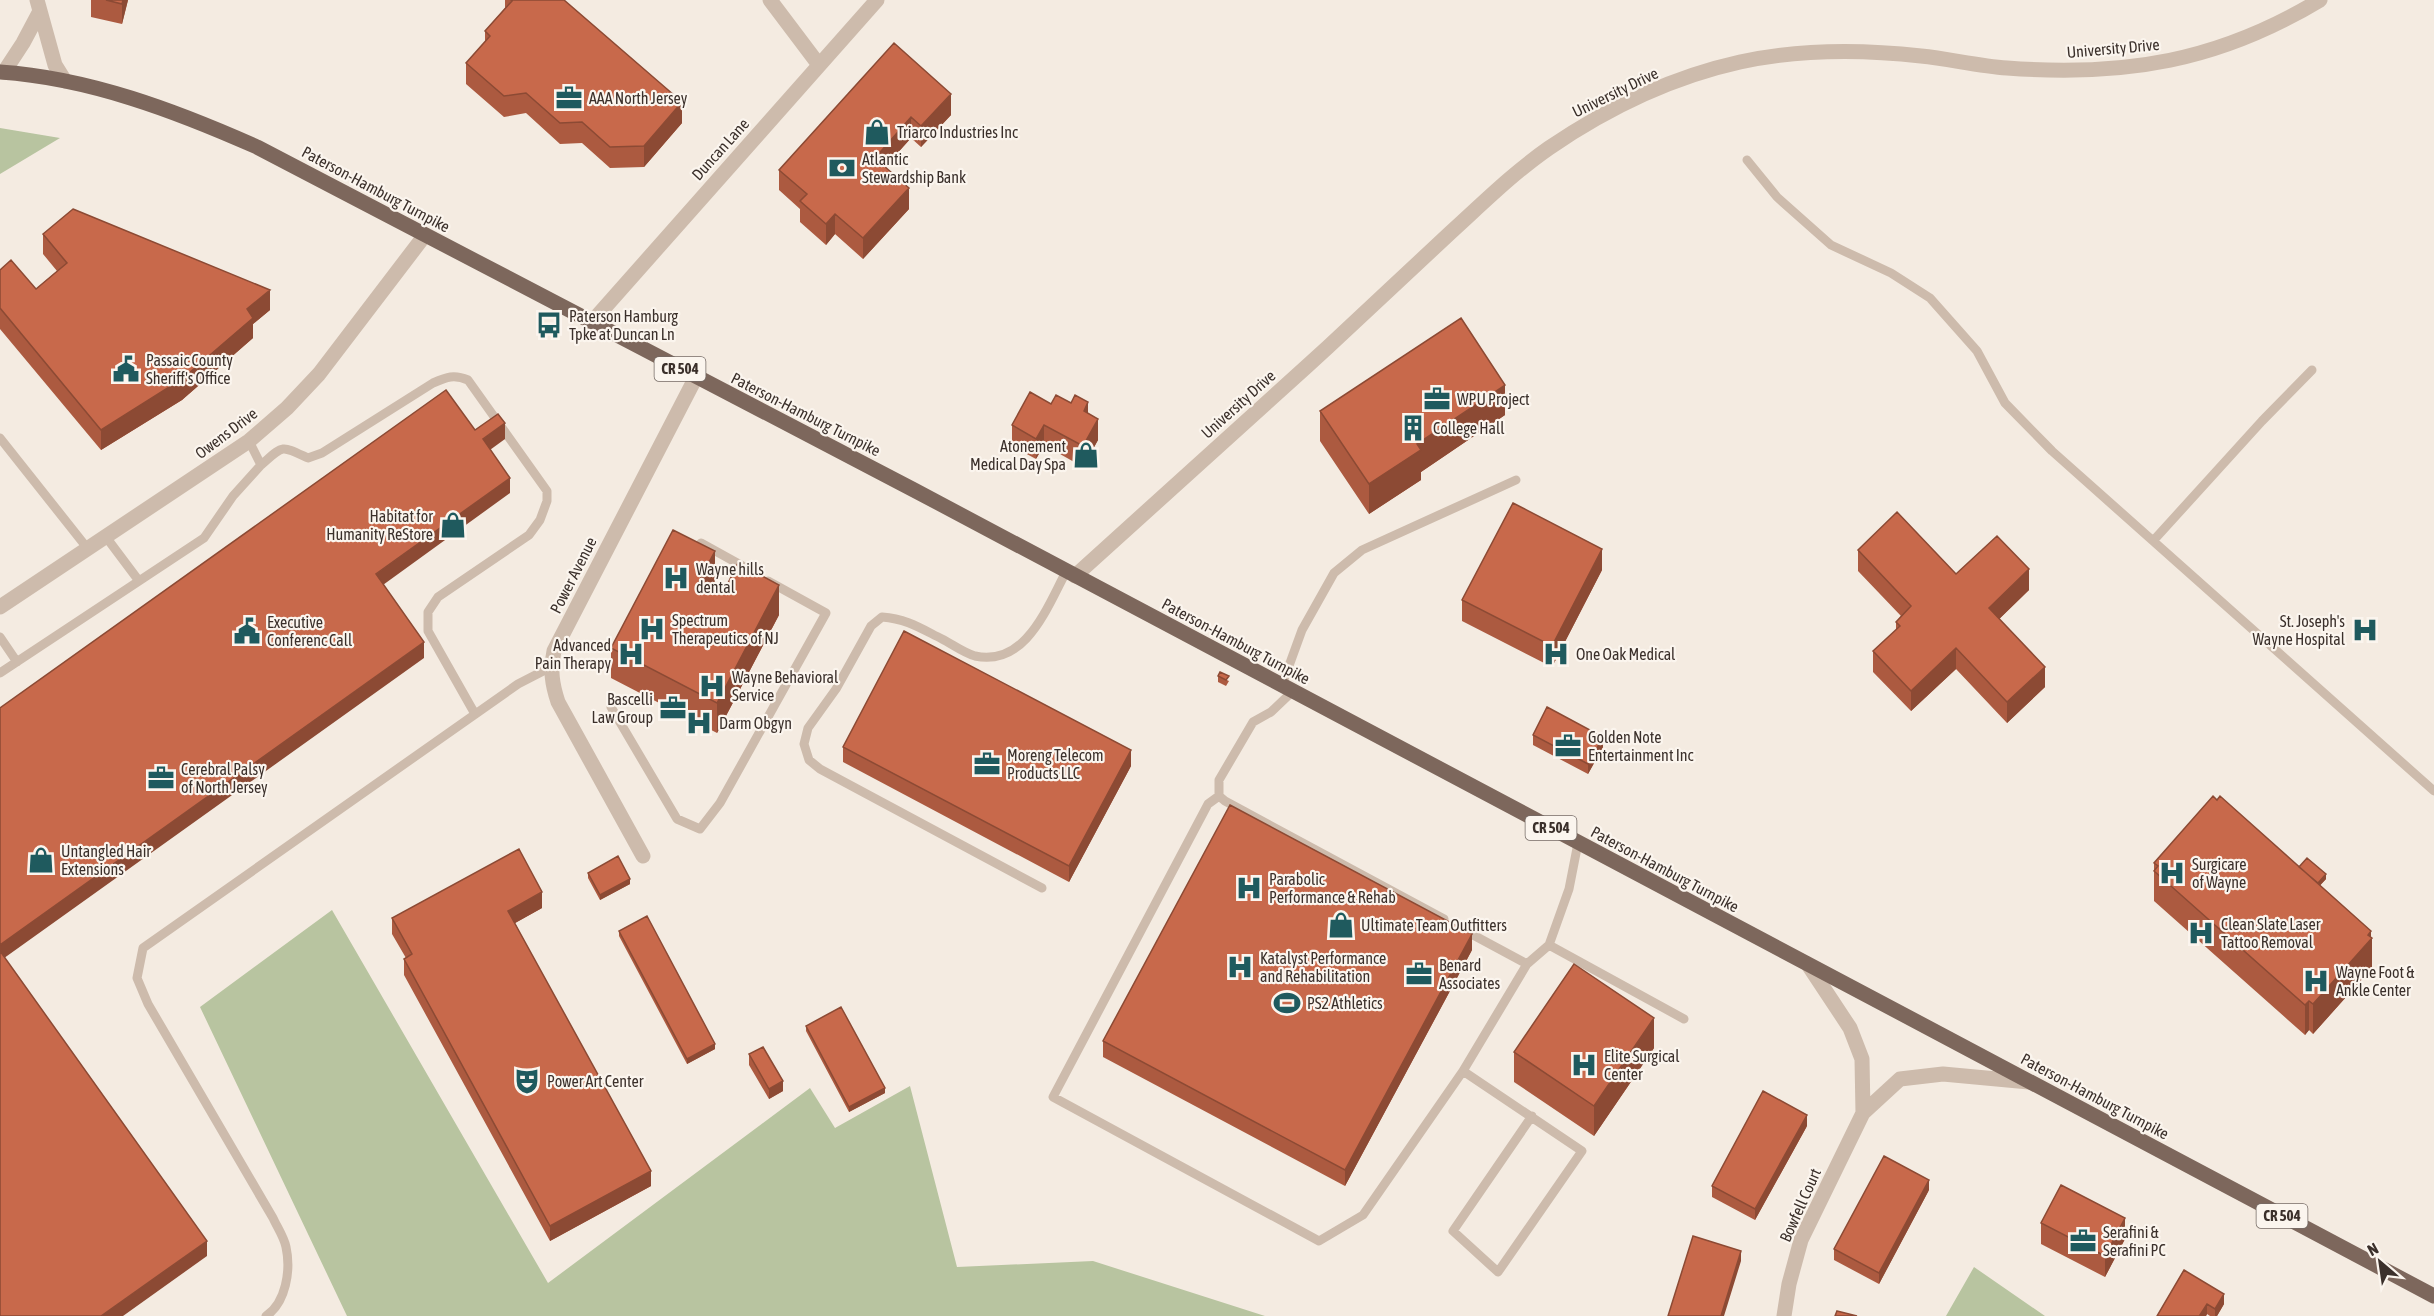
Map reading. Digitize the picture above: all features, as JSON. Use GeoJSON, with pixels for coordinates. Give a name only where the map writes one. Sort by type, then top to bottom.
{"type":"FeatureCollection","features":[{"type":"Feature","properties":{"kind":"main road","name":"Paterson-Hamburg Turnpike"},"geometry":{"type":"LineString","coordinates":[[2,72],[65,81],[148,104],[224,132],[257,147],[1288,688],[2434,1296]]}},
{"type":"Feature","properties":{"kind":"street"},"geometry":{"type":"LineString","coordinates":[[770,0],[819,66]]}},
{"type":"Feature","properties":{"kind":"street","name":"Duncan Lane"},"geometry":{"type":"LineString","coordinates":[[591,322],[877,0]]}},
{"type":"Feature","properties":{"kind":"street","name":"University Drive"},"geometry":{"type":"LineString","coordinates":[[1070,574],[1304,369],[1505,183],[1547,150],[1583,126],[1640,96],[1690,77],[1737,63],[1786,54],[1826,51],[1870,51],[2003,68],[2066,72],[2120,69],[2155,64],[2206,52],[2255,35],[2320,0]]}},
{"type":"Feature","properties":{"kind":"street"},"geometry":{"type":"LineString","coordinates":[[2,72],[24,43],[39,5]]}},
{"type":"Feature","properties":{"kind":"street"},"geometry":{"type":"LineString","coordinates":[[39,5],[55,65],[65,81]]}},
{"type":"Feature","properties":{"kind":"street","name":"Owens Drive"},"geometry":{"type":"LineString","coordinates":[[0,607],[249,441],[287,408],[318,374],[425,235]]}},
{"type":"Feature","properties":{"kind":"street","name":"Power Avenue"},"geometry":{"type":"LineString","coordinates":[[644,856],[558,702],[551,667],[554,651],[696,377]]}},
{"type":"Feature","properties":{"kind":"street","name":"Bowfell Court"},"geometry":{"type":"LineString","coordinates":[[1809,966],[1850,1028],[1863,1059],[1863,1113]]}},
{"type":"Feature","properties":{"kind":"street","name":"Bowfell Court"},"geometry":{"type":"LineString","coordinates":[[1785,1316],[1789,1284],[1801,1240],[1863,1113],[1900,1079],[1943,1074],[2029,1082]]}},
{"type":"Feature","properties":{"kind":"lane"},"geometry":{"type":"LineString","coordinates":[[1747,160],[1777,197],[1831,245],[1891,273],[1930,298],[1977,351],[2005,403],[2052,451],[2434,791]]}},
{"type":"Feature","properties":{"kind":"lane"},"geometry":{"type":"LineString","coordinates":[[2153,541],[2262,421],[2312,370]]}},
{"type":"Feature","properties":{"kind":"lane"},"geometry":{"type":"LineString","coordinates":[[0,673],[204,538],[233,496],[280,448],[308,458],[322,453],[433,383],[447,376],[458,376],[468,380],[547,491],[547,501],[540,520],[529,535],[438,597],[428,612],[428,632],[476,714]]}},
{"type":"Feature","properties":{"kind":"lane"},"geometry":{"type":"LineString","coordinates":[[0,438],[88,549]]}},
{"type":"Feature","properties":{"kind":"lane"},"geometry":{"type":"LineString","coordinates":[[249,441],[261,465]]}},
{"type":"Feature","properties":{"kind":"lane"},"geometry":{"type":"LineString","coordinates":[[1219,796],[1219,780],[1253,722],[1271,712],[1288,688],[1302,630],[1334,573],[1362,549],[1516,480]]}},
{"type":"Feature","properties":{"kind":"lane"},"geometry":{"type":"LineString","coordinates":[[106,537],[139,581]]}},
{"type":"Feature","properties":{"kind":"lane"},"geometry":{"type":"LineString","coordinates":[[701,543],[753,572]]}},
{"type":"Feature","properties":{"kind":"lane"},"geometry":{"type":"LineString","coordinates":[[1042,888],[820,769],[809,760],[804,744],[808,728],[836,689],[871,626],[882,617],[901,618],[974,656],[995,658],[1015,651],[1040,621],[1070,574]]}},
{"type":"Feature","properties":{"kind":"lane"},"geometry":{"type":"LineString","coordinates":[[611,707],[676,819],[699,829],[720,803],[826,613],[763,578]]}},
{"type":"Feature","properties":{"kind":"lane"},"geometry":{"type":"LineString","coordinates":[[0,637],[17,662]]}},
{"type":"Feature","properties":{"kind":"lane"},"geometry":{"type":"LineString","coordinates":[[266,1316],[273,1311],[283,1293],[289,1266],[286,1245],[273,1218],[148,1004],[137,978],[142,948],[518,684],[551,667]]}},
{"type":"Feature","properties":{"kind":"lane"},"geometry":{"type":"LineString","coordinates":[[1219,796],[1527,964]]}},
{"type":"Feature","properties":{"kind":"lane"},"geometry":{"type":"LineString","coordinates":[[1219,796],[1208,804],[1053,1097],[1319,1242],[1364,1215],[1463,1071],[1527,964],[1550,945],[1569,889],[1578,843]]}},
{"type":"Feature","properties":{"kind":"lane"},"geometry":{"type":"LineString","coordinates":[[1550,945],[1684,1020]]}},
{"type":"Feature","properties":{"kind":"lane"},"geometry":{"type":"LineString","coordinates":[[1463,1071],[1532,1116],[1582,1151],[1498,1272],[1453,1232],[1532,1116]]}},
{"type":"Feature","properties":{"kind":"green space"},"geometry":{"type":"Polygon","coordinates":[[[0,128],[60,138],[0,174],[0,128]]]}},
{"type":"Feature","properties":{"kind":"green space"},"geometry":{"type":"Polygon","coordinates":[[[332,910],[548,1283],[810,1088],[835,1128],[910,1086],[957,1267],[1093,1261],[1265,1316],[347,1316],[200,1007],[332,910]]]}},
{"type":"Feature","properties":{"kind":"green space"},"geometry":{"type":"Polygon","coordinates":[[[1974,1267],[2045,1316],[1946,1316],[1974,1267]]]}},
{"type":"Feature","properties":{"kind":"building"},"geometry":{"type":"Polygon","coordinates":[[[106,0],[123,0],[122,4],[106,0]]]}},
{"type":"Feature","properties":{"kind":"building","name":"AAA North Jersey"},"geometry":{"type":"Polygon","coordinates":[[[511,0],[564,0],[682,102],[644,146],[610,147],[582,122],[560,123],[526,93],[504,96],[466,63],[490,36],[485,31],[511,0]]]}},
{"type":"Feature","properties":{"kind":"building","name":"Atlantic Stewardship Bank"},"geometry":{"type":"Polygon","coordinates":[[[894,43],[951,94],[921,126],[911,117],[875,158],[909,188],[863,238],[835,214],[826,224],[800,201],[807,194],[779,170],[894,43]]]}},
{"type":"Feature","properties":{"kind":"building","name":"Passaic County Sheriff's Office"},"geometry":{"type":"Polygon","coordinates":[[[73,209],[270,290],[247,309],[253,318],[182,379],[101,430],[0,308],[0,270],[11,260],[36,289],[67,263],[43,234],[73,209]]]}},
{"type":"Feature","properties":{"kind":"building","name":"College Hall"},"geometry":{"type":"Polygon","coordinates":[[[1461,318],[1505,385],[1417,444],[1421,450],[1369,484],[1320,411],[1461,318]]]}},
{"type":"Feature","properties":{"kind":"building"},"geometry":{"type":"Polygon","coordinates":[[[446,390],[475,430],[498,414],[505,423],[483,439],[510,478],[376,574],[424,642],[0,945],[0,708],[446,390]]]}},
{"type":"Feature","properties":{"kind":"building"},"geometry":{"type":"Polygon","coordinates":[[[1030,392],[1051,404],[1056,395],[1071,403],[1075,395],[1088,402],[1084,411],[1098,419],[1083,446],[1044,425],[1036,439],[1012,425],[1030,392]]]}},
{"type":"Feature","properties":{"kind":"building"},"geometry":{"type":"Polygon","coordinates":[[[1513,503],[1602,549],[1552,646],[1462,600],[1513,503]]]}},
{"type":"Feature","properties":{"kind":"building"},"geometry":{"type":"Polygon","coordinates":[[[1897,512],[1956,574],[1997,536],[2029,569],[1989,608],[2045,667],[2007,702],[1956,648],[1911,691],[1873,651],[1900,626],[1896,622],[1911,606],[1858,550],[1897,512]]]}},
{"type":"Feature","properties":{"kind":"building"},"geometry":{"type":"Polygon","coordinates":[[[673,530],[715,551],[699,581],[723,593],[738,563],[779,585],[717,703],[611,648],[673,530]]]}},
{"type":"Feature","properties":{"kind":"building","name":"Moreng Telecom Products LLC"},"geometry":{"type":"Polygon","coordinates":[[[904,631],[1131,750],[1069,866],[843,747],[904,631]]]}},
{"type":"Feature","properties":{"kind":"building"},"geometry":{"type":"Polygon","coordinates":[[[1220,672],[1229,676],[1226,680],[1218,676],[1220,672]]]}},
{"type":"Feature","properties":{"kind":"building","name":"Golden Note Entertainment Inc"},"geometry":{"type":"Polygon","coordinates":[[[1547,707],[1603,737],[1588,764],[1533,735],[1547,707]]]}},
{"type":"Feature","properties":{"kind":"building"},"geometry":{"type":"Polygon","coordinates":[[[2213,796],[2217,800],[2220,796],[2371,931],[2368,935],[2372,938],[2313,1004],[2309,1001],[2305,1005],[2154,871],[2158,866],[2154,863],[2213,796]]]}},
{"type":"Feature","properties":{"kind":"building","name":"PS2 Athletics"},"geometry":{"type":"Polygon","coordinates":[[[1230,805],[1472,934],[1345,1170],[1103,1041],[1230,805]]]}},
{"type":"Feature","properties":{"kind":"building","name":"Power Art Center"},"geometry":{"type":"Polygon","coordinates":[[[519,849],[542,892],[508,911],[651,1171],[550,1226],[404,959],[412,954],[392,918],[519,849]]]}},
{"type":"Feature","properties":{"kind":"building"},"geometry":{"type":"Polygon","coordinates":[[[618,856],[630,879],[600,895],[588,873],[618,856]]]}},
{"type":"Feature","properties":{"kind":"building"},"geometry":{"type":"Polygon","coordinates":[[[2307,858],[2326,874],[2318,883],[2299,867],[2307,858]]]}},
{"type":"Feature","properties":{"kind":"building"},"geometry":{"type":"Polygon","coordinates":[[[647,916],[715,1044],[687,1059],[619,931],[647,916]]]}},
{"type":"Feature","properties":{"kind":"building"},"geometry":{"type":"Polygon","coordinates":[[[0,951],[207,1241],[101,1316],[0,1316],[0,951]]]}},
{"type":"Feature","properties":{"kind":"building","name":"Elite Surgical Center"},"geometry":{"type":"Polygon","coordinates":[[[1574,964],[1654,1018],[1594,1106],[1514,1052],[1574,964]]]}},
{"type":"Feature","properties":{"kind":"building"},"geometry":{"type":"Polygon","coordinates":[[[841,1007],[885,1088],[849,1107],[806,1026],[841,1007]]]}},
{"type":"Feature","properties":{"kind":"building"},"geometry":{"type":"Polygon","coordinates":[[[763,1047],[783,1081],[769,1089],[749,1054],[763,1047]]]}},
{"type":"Feature","properties":{"kind":"building"},"geometry":{"type":"Polygon","coordinates":[[[1763,1091],[1807,1115],[1755,1209],[1712,1186],[1763,1091]]]}},
{"type":"Feature","properties":{"kind":"building"},"geometry":{"type":"Polygon","coordinates":[[[1884,1156],[1929,1180],[1879,1273],[1834,1249],[1884,1156]]]}},
{"type":"Feature","properties":{"kind":"building"},"geometry":{"type":"Polygon","coordinates":[[[2061,1185],[2125,1218],[2105,1256],[2041,1223],[2061,1185]]]}},
{"type":"Feature","properties":{"kind":"building"},"geometry":{"type":"Polygon","coordinates":[[[1693,1236],[1741,1251],[1721,1316],[1668,1316],[1693,1236]]]}},
{"type":"Feature","properties":{"kind":"building"},"geometry":{"type":"Polygon","coordinates":[[[2184,1270],[2224,1294],[2215,1309],[2207,1304],[2201,1316],[2157,1316],[2184,1270]]]}},
{"type":"Feature","properties":{"kind":"building"},"geometry":{"type":"Polygon","coordinates":[[[1837,1311],[1857,1316],[1835,1316],[1837,1311]]]}},
{"type":"Feature","properties":{"kind":"place","name":"AAA North Jersey"},"geometry":{"type":"Point","coordinates":[569,98]}},
{"type":"Feature","properties":{"kind":"place","name":"Triarco Industries Inc"},"geometry":{"type":"Point","coordinates":[877,132]}},
{"type":"Feature","properties":{"kind":"place","name":"Atlantic Stewardship Bank"},"geometry":{"type":"Point","coordinates":[842,168]}},
{"type":"Feature","properties":{"kind":"place","name":"Paterson Hamburg Tpke at Duncan Ln"},"geometry":{"type":"Point","coordinates":[549,325]}},
{"type":"Feature","properties":{"kind":"place","name":"Passaic County Sheriff's Office"},"geometry":{"type":"Point","coordinates":[126,369]}},
{"type":"Feature","properties":{"kind":"place","name":"WPU Project"},"geometry":{"type":"Point","coordinates":[1437,399]}},
{"type":"Feature","properties":{"kind":"place","name":"College Hall"},"geometry":{"type":"Point","coordinates":[1413,428]}},
{"type":"Feature","properties":{"kind":"place","name":"Atonement Medical Day Spa"},"geometry":{"type":"Point","coordinates":[1086,455]}},
{"type":"Feature","properties":{"kind":"place","name":"Habitat for Humanity ReStore"},"geometry":{"type":"Point","coordinates":[453,525]}},
{"type":"Feature","properties":{"kind":"place","name":"Wayne hills dental"},"geometry":{"type":"Point","coordinates":[676,578]}},
{"type":"Feature","properties":{"kind":"place","name":"Spectrum Therapeutics of NJ"},"geometry":{"type":"Point","coordinates":[652,629]}},
{"type":"Feature","properties":{"kind":"place","name":"St. Joseph's Wayne Hospital"},"geometry":{"type":"Point","coordinates":[2365,630]}},
{"type":"Feature","properties":{"kind":"place","name":"Executive Conferenc Call"},"geometry":{"type":"Point","coordinates":[247,631]}},
{"type":"Feature","properties":{"kind":"place","name":"Advanced Pain Therapy"},"geometry":{"type":"Point","coordinates":[631,654]}},
{"type":"Feature","properties":{"kind":"place","name":"One Oak Medical"},"geometry":{"type":"Point","coordinates":[1556,654]}},
{"type":"Feature","properties":{"kind":"place","name":"Wayne Behavioral Service"},"geometry":{"type":"Point","coordinates":[712,686]}},
{"type":"Feature","properties":{"kind":"place","name":"Bascelli Law Group"},"geometry":{"type":"Point","coordinates":[673,708]}},
{"type":"Feature","properties":{"kind":"place","name":"Darm Obgyn"},"geometry":{"type":"Point","coordinates":[699,723]}},
{"type":"Feature","properties":{"kind":"place","name":"Golden Note Entertainment Inc"},"geometry":{"type":"Point","coordinates":[1568,746]}},
{"type":"Feature","properties":{"kind":"place","name":"Moreng Telecom Products LLC"},"geometry":{"type":"Point","coordinates":[987,764]}},
{"type":"Feature","properties":{"kind":"place","name":"Cerebral Palsy of North Jersey"},"geometry":{"type":"Point","coordinates":[161,778]}},
{"type":"Feature","properties":{"kind":"place","name":"Untangled Hair Extensions"},"geometry":{"type":"Point","coordinates":[41,860]}},
{"type":"Feature","properties":{"kind":"place","name":"Surgicare of Wayne"},"geometry":{"type":"Point","coordinates":[2172,873]}},
{"type":"Feature","properties":{"kind":"place","name":"Parabolic Performance & Rehab"},"geometry":{"type":"Point","coordinates":[1249,888]}},
{"type":"Feature","properties":{"kind":"place","name":"Ultimate Team Outfitters"},"geometry":{"type":"Point","coordinates":[1341,925]}},
{"type":"Feature","properties":{"kind":"place","name":"Clean Slate Laser Tattoo Removal"},"geometry":{"type":"Point","coordinates":[2201,933]}},
{"type":"Feature","properties":{"kind":"place","name":"Katalyst Performance and Rehabilitation"},"geometry":{"type":"Point","coordinates":[1240,967]}},
{"type":"Feature","properties":{"kind":"place","name":"Benard Associates"},"geometry":{"type":"Point","coordinates":[1419,974]}},
{"type":"Feature","properties":{"kind":"place","name":"Wayne Foot & Ankle Center"},"geometry":{"type":"Point","coordinates":[2316,981]}},
{"type":"Feature","properties":{"kind":"place","name":"PS2 Athletics"},"geometry":{"type":"Point","coordinates":[1287,1003]}},
{"type":"Feature","properties":{"kind":"place","name":"Elite Surgical Center"},"geometry":{"type":"Point","coordinates":[1584,1065]}},
{"type":"Feature","properties":{"kind":"place","name":"Power Art Center"},"geometry":{"type":"Point","coordinates":[527,1081]}},
{"type":"Feature","properties":{"kind":"place","name":"Serafini & Serafini PC"},"geometry":{"type":"Point","coordinates":[2083,1241]}}]}
